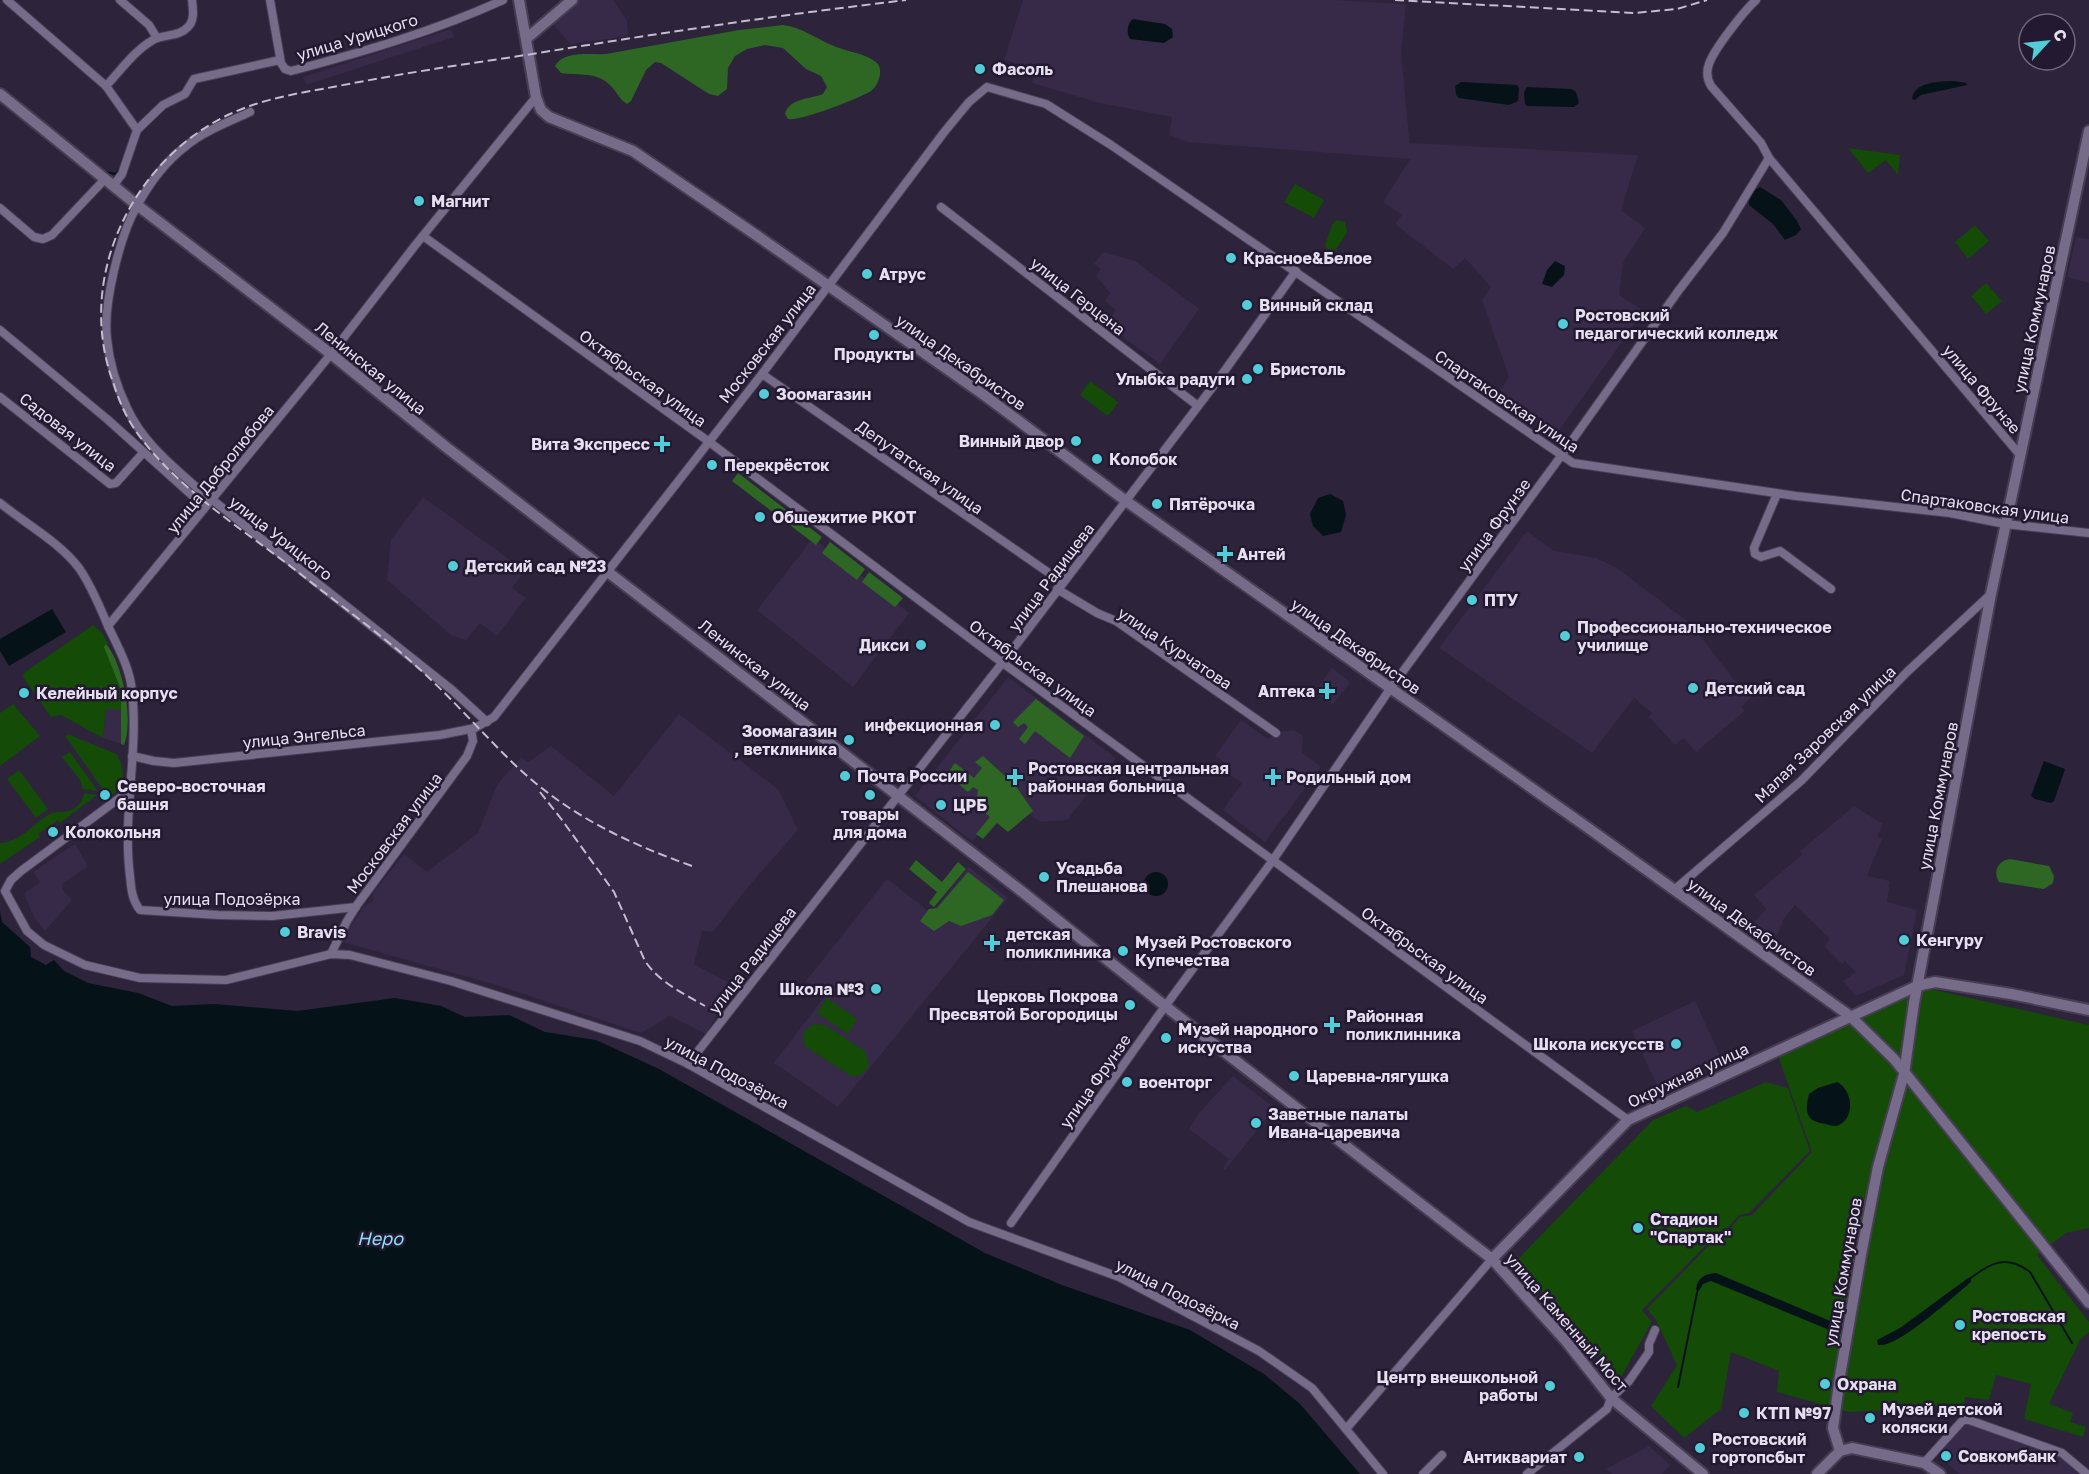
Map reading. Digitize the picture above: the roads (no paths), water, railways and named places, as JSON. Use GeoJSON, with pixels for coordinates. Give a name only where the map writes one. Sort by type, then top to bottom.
{"type":"FeatureCollection","features":[{"type":"Feature","properties":{"kind":"street"},"geometry":{"type":"LineString","coordinates":[[7,0],[106,86],[137,130]]}},
{"type":"Feature","properties":{"kind":"street"},"geometry":{"type":"LineString","coordinates":[[120,0],[149,25],[157,38]]}},
{"type":"Feature","properties":{"kind":"street"},"geometry":{"type":"LineString","coordinates":[[106,86],[140,49],[157,38],[181,33],[189,26],[194,12],[192,0]]}},
{"type":"Feature","properties":{"kind":"street"},"geometry":{"type":"LineString","coordinates":[[270,0],[280,60]]}},
{"type":"Feature","properties":{"kind":"street","name":"улица Урицкого"},"geometry":{"type":"LineString","coordinates":[[0,208],[34,237],[43,239],[52,236],[109,183],[122,174],[137,130],[163,105],[185,94],[194,79],[280,60],[285,69],[291,70],[355,54],[458,20],[503,0]]}},
{"type":"Feature","properties":{"kind":"street"},"geometry":{"type":"LineString","coordinates":[[519,0],[536,97]]}},
{"type":"Feature","properties":{"kind":"street"},"geometry":{"type":"LineString","coordinates":[[526,39],[572,0]]}},
{"type":"Feature","properties":{"kind":"street"},"geometry":{"type":"LineString","coordinates":[[1756,0],[1738,19],[1709,63],[1707,81],[1761,143],[1769,158]]}},
{"type":"Feature","properties":{"kind":"street","name":"Спартаковская улица"},"geometry":{"type":"LineString","coordinates":[[987,87],[1046,104],[1112,145],[1573,464],[1777,494],[1950,513],[2005,524],[2089,533]]}},
{"type":"Feature","properties":{"kind":"street","name":"Московская улица"},"geometry":{"type":"LineString","coordinates":[[331,954],[356,907],[467,756],[474,741],[475,728],[500,711],[762,374],[945,131],[969,102],[987,87]]}},
{"type":"Feature","properties":{"kind":"street","name":"Ленинская улица"},"geometry":{"type":"LineString","coordinates":[[0,94],[137,206],[332,354],[455,454],[898,795],[1165,1006],[1492,1259]]}},
{"type":"Feature","properties":{"kind":"street","name":"улица Добролюбова"},"geometry":{"type":"LineString","coordinates":[[108,626],[332,354],[423,236],[536,97]]}},
{"type":"Feature","properties":{"kind":"street","name":"улица Декабристов"},"geometry":{"type":"LineString","coordinates":[[536,97],[541,110],[549,117],[633,152],[759,237],[984,395],[1125,501],[1850,1016],[1893,1059],[2089,1303]]}},
{"type":"Feature","properties":{"kind":"street","name":"улица Урицкого"},"geometry":{"type":"LineString","coordinates":[[250,112],[188,144],[165,166],[137,206],[116,262],[107,306],[107,338],[115,374],[127,408],[157,453],[211,500],[444,684],[487,722]]}},
{"type":"Feature","properties":{"kind":"street","name":"улица Коммунаров"},"geometry":{"type":"LineString","coordinates":[[1840,1451],[1833,1428],[1849,1318],[1878,1167],[1904,1074],[1917,986],[1991,594],[2089,131]]}},
{"type":"Feature","properties":{"kind":"street","name":"улица Фрунзе"},"geometry":{"type":"LineString","coordinates":[[1011,1223],[1165,1006],[1273,860],[1390,689],[1561,456],[1679,290],[1723,233],[1769,158],[2020,455]]}},
{"type":"Feature","properties":{"kind":"street","name":"улица Герцена"},"geometry":{"type":"LineString","coordinates":[[941,207],[1198,406]]}},
{"type":"Feature","properties":{"kind":"street","name":"Октябрьская улица"},"geometry":{"type":"LineString","coordinates":[[423,236],[708,441],[1003,663],[1628,1120]]}},
{"type":"Feature","properties":{"kind":"street","name":"улица Радищева"},"geometry":{"type":"LineString","coordinates":[[688,1064],[1003,663],[1198,406],[1296,271]]}},
{"type":"Feature","properties":{"kind":"street","name":"улица Урицкого"},"geometry":{"type":"LineString","coordinates":[[0,330],[107,419],[206,507]]}},
{"type":"Feature","properties":{"kind":"street","name":"Депутатская улица"},"geometry":{"type":"LineString","coordinates":[[762,374],[1060,585]]}},
{"type":"Feature","properties":{"kind":"street","name":"Садовая улица"},"geometry":{"type":"LineString","coordinates":[[0,397],[110,484],[116,483],[143,453]]}},
{"type":"Feature","properties":{"kind":"street"},"geometry":{"type":"LineString","coordinates":[[1777,494],[1754,548],[1755,554],[1761,557],[1780,551],[1831,589]]}},
{"type":"Feature","properties":{"kind":"street"},"geometry":{"type":"LineString","coordinates":[[0,503],[73,562],[82,574],[128,669],[132,690],[132,756],[129,791]]}},
{"type":"Feature","properties":{"kind":"street","name":"улица Курчатова"},"geometry":{"type":"LineString","coordinates":[[1060,585],[1097,613],[1116,621],[1276,733]]}},
{"type":"Feature","properties":{"kind":"street","name":"Малая Заровская улица"},"geometry":{"type":"LineString","coordinates":[[1674,890],[1801,781],[1907,672],[1991,594]]}},
{"type":"Feature","properties":{"kind":"street","name":"улица Энгельса"},"geometry":{"type":"LineString","coordinates":[[132,756],[154,762],[174,763],[414,738],[475,728]]}},
{"type":"Feature","properties":{"kind":"street","name":"улица Подозёрка"},"geometry":{"type":"LineString","coordinates":[[129,791],[127,838],[129,870],[133,899],[137,907],[143,911],[272,916],[356,907]]}},
{"type":"Feature","properties":{"kind":"street","name":"улица Подозёрка"},"geometry":{"type":"LineString","coordinates":[[129,791],[11,880],[5,891],[27,931],[44,945],[85,965],[140,978],[226,980],[331,954],[350,955],[452,981],[640,1041],[688,1064],[969,1222],[1119,1277],[1259,1351],[1312,1388],[1383,1474]]}},
{"type":"Feature","properties":{"kind":"street","name":"Окружная улица"},"geometry":{"type":"LineString","coordinates":[[1346,1429],[1492,1259],[1628,1120],[1917,986],[1935,982],[2089,1010]]}},
{"type":"Feature","properties":{"kind":"street","name":"улица Каменный Мост"},"geometry":{"type":"LineString","coordinates":[[1492,1259],[1565,1340],[1611,1398],[1703,1474]]}},
{"type":"Feature","properties":{"kind":"street"},"geometry":{"type":"LineString","coordinates":[[1527,1474],[1607,1409],[1611,1398],[1629,1381],[1649,1352],[1649,1344],[1655,1330]]}},
{"type":"Feature","properties":{"kind":"street"},"geometry":{"type":"LineString","coordinates":[[1924,1463],[1953,1428],[1964,1420],[1969,1420],[2062,1453],[2087,1474]]}},
{"type":"Feature","properties":{"kind":"street"},"geometry":{"type":"LineString","coordinates":[[1817,1474],[1840,1451],[1845,1449],[1857,1449],[1924,1463],[1940,1474]]}},
{"type":"Feature","properties":{"kind":"street"},"geometry":{"type":"LineString","coordinates":[[1423,1474],[1442,1455]]}},
{"type":"Feature","properties":{"kind":"water"},"geometry":{"type":"Polygon","coordinates":[[[1133,19],[1165,24],[1172,29],[1173,37],[1164,43],[1130,39],[1128,29],[1133,19]]]}},
{"type":"Feature","properties":{"kind":"water"},"geometry":{"type":"Polygon","coordinates":[[[1954,81],[1967,85],[1912,99],[1917,89],[1922,86],[1935,82],[1954,81]]]}},
{"type":"Feature","properties":{"kind":"water"},"geometry":{"type":"Polygon","coordinates":[[[1461,82],[1517,85],[1519,88],[1518,101],[1509,105],[1459,98],[1456,95],[1455,86],[1461,82]]]}},
{"type":"Feature","properties":{"kind":"water"},"geometry":{"type":"Polygon","coordinates":[[[1527,87],[1571,89],[1576,92],[1579,103],[1574,107],[1527,106],[1524,92],[1527,87]]]}},
{"type":"Feature","properties":{"kind":"water"},"geometry":{"type":"Polygon","coordinates":[[[1760,187],[1781,200],[1797,221],[1801,229],[1796,235],[1785,240],[1773,224],[1749,205],[1752,194],[1760,187]]]}},
{"type":"Feature","properties":{"kind":"water"},"geometry":{"type":"Polygon","coordinates":[[[1555,261],[1565,266],[1564,275],[1552,287],[1542,284],[1547,270],[1555,261]]]}},
{"type":"Feature","properties":{"kind":"water"},"geometry":{"type":"Polygon","coordinates":[[[1330,494],[1343,501],[1346,515],[1341,532],[1323,536],[1313,526],[1310,514],[1318,498],[1330,494]]]}},
{"type":"Feature","properties":{"kind":"water"},"geometry":{"type":"Polygon","coordinates":[[[52,609],[66,632],[9,666],[0,651],[0,639],[52,609]]]}},
{"type":"Feature","properties":{"kind":"water"},"geometry":{"type":"Polygon","coordinates":[[[2044,761],[2065,769],[2054,801],[2051,803],[2031,796],[2044,761]]]}},
{"type":"Feature","properties":{"kind":"water"},"geometry":{"type":"Polygon","coordinates":[[[1156,872],[1161,873],[1167,879],[1167,889],[1161,895],[1156,896],[1151,895],[1145,889],[1144,884],[1145,879],[1151,873],[1156,872]]]}},
{"type":"Feature","properties":{"kind":"water","name":"Неро"},"geometry":{"type":"Polygon","coordinates":[[[0,911],[2,922],[30,947],[31,957],[46,965],[54,960],[64,971],[88,983],[138,993],[172,1006],[214,1004],[297,1011],[395,998],[441,1006],[465,1017],[509,1015],[545,1032],[596,1040],[659,1069],[985,1253],[1062,1285],[1190,1330],[1264,1374],[1300,1404],[1360,1474],[0,1474],[0,911]]]}},
{"type":"Feature","properties":{"kind":"water"},"geometry":{"type":"Polygon","coordinates":[[[1837,1082],[1849,1097],[1848,1116],[1836,1126],[1818,1123],[1808,1114],[1809,1094],[1818,1088],[1837,1082]]]}},
{"type":"Feature","properties":{"kind":"water"},"geometry":{"type":"Polygon","coordinates":[[[1716,1273],[1835,1323],[1837,1328],[1832,1331],[1711,1281],[1703,1284],[1699,1291],[1696,1289],[1703,1277],[1716,1273]]]}},
{"type":"Feature","properties":{"kind":"water"},"geometry":{"type":"Polygon","coordinates":[[[1971,1278],[1971,1282],[1911,1331],[1887,1344],[1878,1345],[1877,1340],[1900,1328],[1971,1278]]]}},
{"type":"Feature","properties":{"kind":"waterway"},"geometry":{"type":"LineString","coordinates":[[83,154],[105,172],[116,174],[122,165]]}},
{"type":"Feature","properties":{"kind":"waterway"},"geometry":{"type":"LineString","coordinates":[[1968,1280],[1983,1269],[1998,1263],[2013,1263],[2021,1266],[2030,1272],[2072,1343]]}},
{"type":"Feature","properties":{"kind":"waterway"},"geometry":{"type":"LineString","coordinates":[[1678,1387],[1698,1288]]}},
{"type":"Feature","properties":{"kind":"railway"},"geometry":{"type":"LineString","coordinates":[[692,866],[621,837],[598,825],[535,783],[414,664],[303,576],[213,509],[171,472],[135,430],[122,406],[113,382],[103,343],[101,303],[107,264],[120,226],[140,192],[165,161],[195,134],[230,114],[255,104],[281,97],[437,68],[736,22],[906,0]]}},
{"type":"Feature","properties":{"kind":"railway"},"geometry":{"type":"LineString","coordinates":[[1395,0],[1634,13],[1677,9],[1707,0]]}},
{"type":"Feature","properties":{"kind":"railway"},"geometry":{"type":"LineString","coordinates":[[540,792],[614,892],[645,961],[651,969],[680,992],[705,1006]]}},
{"type":"Feature","properties":{"kind":"place","name":"Фасоль"},"geometry":{"type":"Point","coordinates":[980,69]}},
{"type":"Feature","properties":{"kind":"place","name":"Магнит"},"geometry":{"type":"Point","coordinates":[419,201]}},
{"type":"Feature","properties":{"kind":"place","name":"Красное&Белое"},"geometry":{"type":"Point","coordinates":[1231,258]}},
{"type":"Feature","properties":{"kind":"place","name":"Атрус"},"geometry":{"type":"Point","coordinates":[867,274]}},
{"type":"Feature","properties":{"kind":"place","name":"Винный склад"},"geometry":{"type":"Point","coordinates":[1247,305]}},
{"type":"Feature","properties":{"kind":"place","name":"Ростовский педагогический колледж"},"geometry":{"type":"Point","coordinates":[1563,324]}},
{"type":"Feature","properties":{"kind":"place","name":"Продукты"},"geometry":{"type":"Point","coordinates":[874,335]}},
{"type":"Feature","properties":{"kind":"place","name":"Бристоль"},"geometry":{"type":"Point","coordinates":[1258,369]}},
{"type":"Feature","properties":{"kind":"place","name":"Улыбка радуги"},"geometry":{"type":"Point","coordinates":[1247,379]}},
{"type":"Feature","properties":{"kind":"place","name":"Зоомагазин"},"geometry":{"type":"Point","coordinates":[764,394]}},
{"type":"Feature","properties":{"kind":"place","name":"Винный двор"},"geometry":{"type":"Point","coordinates":[1076,441]}},
{"type":"Feature","properties":{"kind":"place","name":"Вита Экспресс"},"geometry":{"type":"Point","coordinates":[662,444]}},
{"type":"Feature","properties":{"kind":"place","name":"Колобок"},"geometry":{"type":"Point","coordinates":[1097,459]}},
{"type":"Feature","properties":{"kind":"place","name":"Перекрёсток"},"geometry":{"type":"Point","coordinates":[712,465]}},
{"type":"Feature","properties":{"kind":"place","name":"Пятёрочка"},"geometry":{"type":"Point","coordinates":[1157,504]}},
{"type":"Feature","properties":{"kind":"place","name":"Общежитие РКОТ"},"geometry":{"type":"Point","coordinates":[760,517]}},
{"type":"Feature","properties":{"kind":"place","name":"Антей"},"geometry":{"type":"Point","coordinates":[1225,554]}},
{"type":"Feature","properties":{"kind":"place","name":"Детский сад №23"},"geometry":{"type":"Point","coordinates":[453,566]}},
{"type":"Feature","properties":{"kind":"place","name":"ПТУ"},"geometry":{"type":"Point","coordinates":[1472,600]}},
{"type":"Feature","properties":{"kind":"place","name":"Профессионально-техническое училище"},"geometry":{"type":"Point","coordinates":[1565,636]}},
{"type":"Feature","properties":{"kind":"place","name":"Дикси"},"geometry":{"type":"Point","coordinates":[921,645]}},
{"type":"Feature","properties":{"kind":"place","name":"Детский сад"},"geometry":{"type":"Point","coordinates":[1693,688]}},
{"type":"Feature","properties":{"kind":"place","name":"Аптека"},"geometry":{"type":"Point","coordinates":[1327,691]}},
{"type":"Feature","properties":{"kind":"place","name":"Келейный корпус"},"geometry":{"type":"Point","coordinates":[24,693]}},
{"type":"Feature","properties":{"kind":"place","name":"инфекционная"},"geometry":{"type":"Point","coordinates":[995,725]}},
{"type":"Feature","properties":{"kind":"place","name":"Зоомагазин , ветклиника"},"geometry":{"type":"Point","coordinates":[849,740]}},
{"type":"Feature","properties":{"kind":"place","name":"Почта России"},"geometry":{"type":"Point","coordinates":[845,776]}},
{"type":"Feature","properties":{"kind":"place","name":"Ростовская центральная районная больница"},"geometry":{"type":"Point","coordinates":[1015,777]}},
{"type":"Feature","properties":{"kind":"place","name":"Родильный дом"},"geometry":{"type":"Point","coordinates":[1273,777]}},
{"type":"Feature","properties":{"kind":"place","name":"Северо-восточная башня"},"geometry":{"type":"Point","coordinates":[105,795]}},
{"type":"Feature","properties":{"kind":"place","name":"товары для дома"},"geometry":{"type":"Point","coordinates":[870,795]}},
{"type":"Feature","properties":{"kind":"place","name":"ЦРБ"},"geometry":{"type":"Point","coordinates":[941,805]}},
{"type":"Feature","properties":{"kind":"place","name":"Колокольня"},"geometry":{"type":"Point","coordinates":[53,832]}},
{"type":"Feature","properties":{"kind":"place","name":"Усадьба Плешанова"},"geometry":{"type":"Point","coordinates":[1044,877]}},
{"type":"Feature","properties":{"kind":"place","name":"Bravis"},"geometry":{"type":"Point","coordinates":[285,932]}},
{"type":"Feature","properties":{"kind":"place","name":"Кенгуру"},"geometry":{"type":"Point","coordinates":[1904,940]}},
{"type":"Feature","properties":{"kind":"place","name":"детская поликлиника"},"geometry":{"type":"Point","coordinates":[992,943]}},
{"type":"Feature","properties":{"kind":"place","name":"Музей Ростовского Купечества"},"geometry":{"type":"Point","coordinates":[1123,951]}},
{"type":"Feature","properties":{"kind":"place","name":"Школа №3"},"geometry":{"type":"Point","coordinates":[876,989]}},
{"type":"Feature","properties":{"kind":"place","name":"Церковь Покрова Пресвятой Богородицы"},"geometry":{"type":"Point","coordinates":[1130,1005]}},
{"type":"Feature","properties":{"kind":"place","name":"Районная поликлинника"},"geometry":{"type":"Point","coordinates":[1332,1025]}},
{"type":"Feature","properties":{"kind":"place","name":"Музей народного искуства"},"geometry":{"type":"Point","coordinates":[1166,1038]}},
{"type":"Feature","properties":{"kind":"place","name":"Школа искусств"},"geometry":{"type":"Point","coordinates":[1676,1044]}},
{"type":"Feature","properties":{"kind":"place","name":"Царевна-лягушка"},"geometry":{"type":"Point","coordinates":[1294,1076]}},
{"type":"Feature","properties":{"kind":"place","name":"военторг"},"geometry":{"type":"Point","coordinates":[1127,1082]}},
{"type":"Feature","properties":{"kind":"place","name":"Заветные палаты Ивана-царевича"},"geometry":{"type":"Point","coordinates":[1256,1123]}},
{"type":"Feature","properties":{"kind":"place","name":"Стадион \"Спартак\""},"geometry":{"type":"Point","coordinates":[1638,1228]}},
{"type":"Feature","properties":{"kind":"place","name":"Ростовская крепость"},"geometry":{"type":"Point","coordinates":[1960,1325]}},
{"type":"Feature","properties":{"kind":"place","name":"Охрана"},"geometry":{"type":"Point","coordinates":[1825,1384]}},
{"type":"Feature","properties":{"kind":"place","name":"Центр внешкольной работы"},"geometry":{"type":"Point","coordinates":[1550,1386]}},
{"type":"Feature","properties":{"kind":"place","name":"КТП №97"},"geometry":{"type":"Point","coordinates":[1744,1413]}},
{"type":"Feature","properties":{"kind":"place","name":"Музей детской коляски"},"geometry":{"type":"Point","coordinates":[1870,1418]}},
{"type":"Feature","properties":{"kind":"place","name":"Ростовский гортопсбыт"},"geometry":{"type":"Point","coordinates":[1700,1448]}},
{"type":"Feature","properties":{"kind":"place","name":"Совкомбанк"},"geometry":{"type":"Point","coordinates":[1946,1456]}},
{"type":"Feature","properties":{"kind":"place","name":"Антиквариат"},"geometry":{"type":"Point","coordinates":[1579,1457]}}]}
